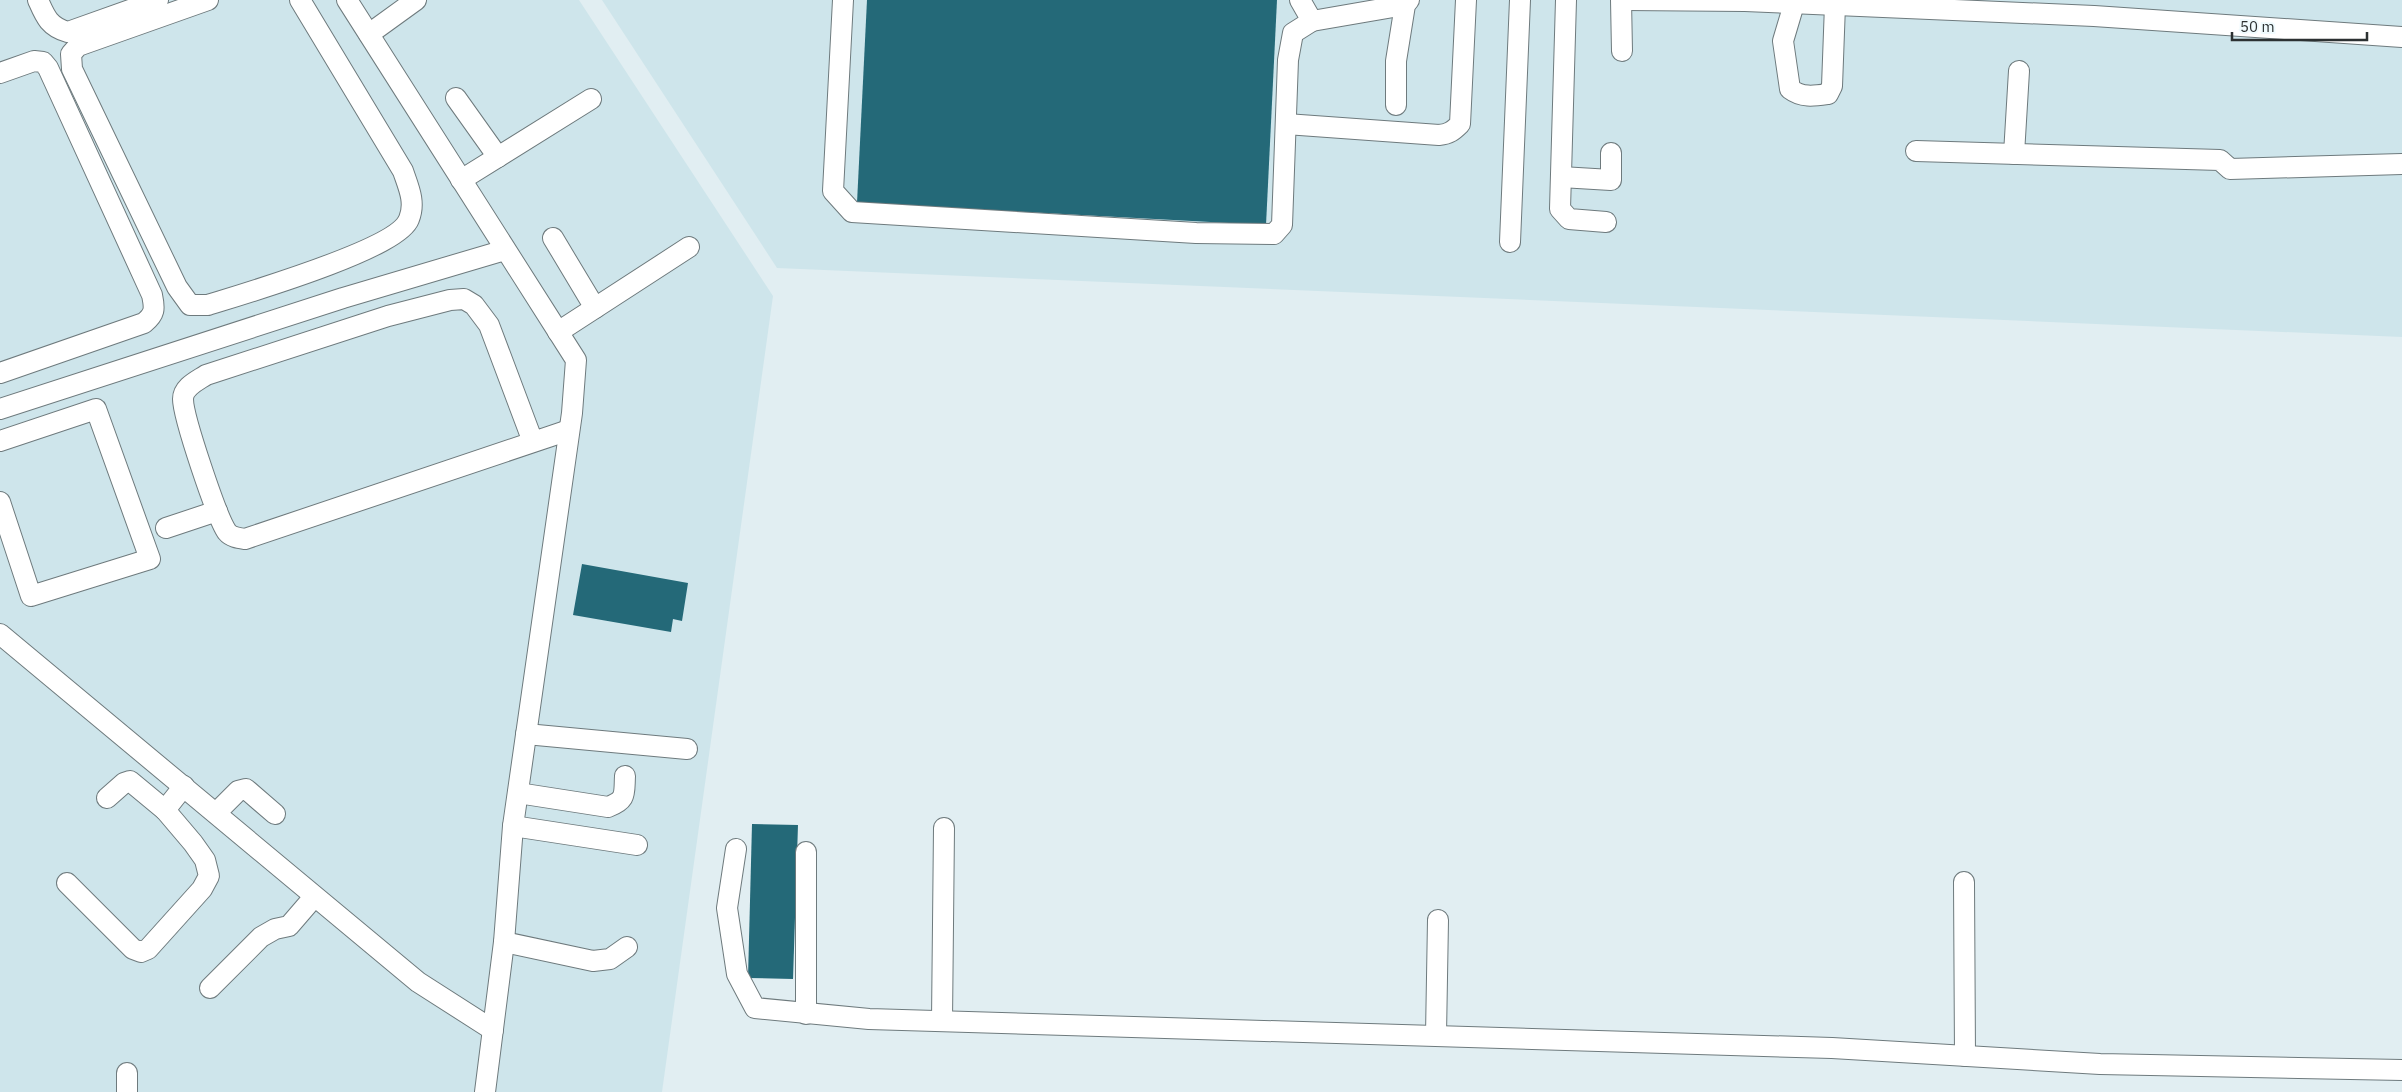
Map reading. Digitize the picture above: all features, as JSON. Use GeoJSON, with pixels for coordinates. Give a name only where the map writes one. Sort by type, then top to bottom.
{"type":"FeatureCollection","features":[{"type":"Feature","properties":{"kind":"street"},"geometry":{"type":"LineString","coordinates":[[38,0],[48,22],[57,29],[68,32],[158,0]]}},
{"type":"Feature","properties":{"kind":"street"},"geometry":{"type":"LineString","coordinates":[[208,0],[78,46],[71,54],[72,69],[177,287],[190,305],[208,306],[350,258],[398,232],[409,220],[412,195],[403,171],[300,0]]}},
{"type":"Feature","properties":{"kind":"street"},"geometry":{"type":"LineString","coordinates":[[347,0],[576,360],[570,430],[513,826],[504,942],[486,1092]]}},
{"type":"Feature","properties":{"kind":"street"},"geometry":{"type":"LineString","coordinates":[[844,0],[833,191],[852,212],[1196,233],[1274,234],[1282,225],[1288,60],[1293,33],[1312,21],[1407,2],[1396,61],[1396,105]]}},
{"type":"Feature","properties":{"kind":"street"},"geometry":{"type":"LineString","coordinates":[[1300,0],[1312,21]]}},
{"type":"Feature","properties":{"kind":"street"},"geometry":{"type":"LineString","coordinates":[[1286,124],[1439,135],[1448,134],[1460,124],[1466,0]]}},
{"type":"Feature","properties":{"kind":"street"},"geometry":{"type":"LineString","coordinates":[[1510,242],[1520,0]]}},
{"type":"Feature","properties":{"kind":"street"},"geometry":{"type":"LineString","coordinates":[[1566,0],[1560,209],[1569,218],[1606,222]]}},
{"type":"Feature","properties":{"kind":"street"},"geometry":{"type":"LineString","coordinates":[[1621,0],[1622,51]]}},
{"type":"Feature","properties":{"kind":"street"},"geometry":{"type":"LineString","coordinates":[[1626,0],[1794,4],[2094,16],[2402,37]]}},
{"type":"Feature","properties":{"kind":"street"},"geometry":{"type":"LineString","coordinates":[[369,34],[407,3]]}},
{"type":"Feature","properties":{"kind":"street"},"geometry":{"type":"LineString","coordinates":[[1794,4],[1783,41],[1790,89],[1796,94],[1808,97],[1828,94],[1832,86],[1835,6]]}},
{"type":"Feature","properties":{"kind":"street"},"geometry":{"type":"LineString","coordinates":[[0,73],[34,61],[43,62],[48,68],[152,295],[155,309],[152,316],[144,323],[0,374]]}},
{"type":"Feature","properties":{"kind":"street"},"geometry":{"type":"LineString","coordinates":[[2014,154],[2018,71]]}},
{"type":"Feature","properties":{"kind":"street"},"geometry":{"type":"LineString","coordinates":[[456,98],[498,157]]}},
{"type":"Feature","properties":{"kind":"street"},"geometry":{"type":"LineString","coordinates":[[461,180],[591,99]]}},
{"type":"Feature","properties":{"kind":"street"},"geometry":{"type":"LineString","coordinates":[[1916,151],[2220,160],[2230,169],[2402,164]]}},
{"type":"Feature","properties":{"kind":"street"},"geometry":{"type":"LineString","coordinates":[[1561,177],[1611,180],[1611,153]]}},
{"type":"Feature","properties":{"kind":"street"},"geometry":{"type":"LineString","coordinates":[[552,238],[596,308]]}},
{"type":"Feature","properties":{"kind":"street"},"geometry":{"type":"LineString","coordinates":[[558,332],[689,247]]}},
{"type":"Feature","properties":{"kind":"street"},"geometry":{"type":"LineString","coordinates":[[0,409],[344,298],[505,250]]}},
{"type":"Feature","properties":{"kind":"street"},"geometry":{"type":"LineString","coordinates":[[533,442],[490,325],[474,305],[464,299],[450,300],[378,319],[206,375],[186,390],[183,399],[188,423],[217,511],[228,533],[245,539],[570,430]]}},
{"type":"Feature","properties":{"kind":"street"},"geometry":{"type":"LineString","coordinates":[[62,388],[70,418]]}},
{"type":"Feature","properties":{"kind":"street"},"geometry":{"type":"LineString","coordinates":[[0,441],[96,409],[150,559],[31,596],[0,502]]}},
{"type":"Feature","properties":{"kind":"street"},"geometry":{"type":"LineString","coordinates":[[166,528],[217,511]]}},
{"type":"Feature","properties":{"kind":"street"},"geometry":{"type":"LineString","coordinates":[[0,634],[418,982],[493,1030]]}},
{"type":"Feature","properties":{"kind":"street"},"geometry":{"type":"LineString","coordinates":[[526,734],[687,749]]}},
{"type":"Feature","properties":{"kind":"street"},"geometry":{"type":"LineString","coordinates":[[518,793],[608,807],[618,804],[624,798],[625,776]]}},
{"type":"Feature","properties":{"kind":"street"},"geometry":{"type":"LineString","coordinates":[[68,883],[133,949],[141,952],[148,949],[202,889],[209,876],[205,860],[193,843],[165,810],[130,781],[124,783],[107,798]]}},
{"type":"Feature","properties":{"kind":"street"},"geometry":{"type":"LineString","coordinates":[[165,810],[184,786]]}},
{"type":"Feature","properties":{"kind":"street"},"geometry":{"type":"LineString","coordinates":[[216,813],[242,789],[246,790],[275,814]]}},
{"type":"Feature","properties":{"kind":"street"},"geometry":{"type":"LineString","coordinates":[[513,826],[637,845]]}},
{"type":"Feature","properties":{"kind":"street"},"geometry":{"type":"LineString","coordinates":[[942,1021],[944,828]]}},
{"type":"Feature","properties":{"kind":"street"},"geometry":{"type":"LineString","coordinates":[[736,849],[727,908],[738,974],[756,1008],[869,1019],[1832,1048],[2100,1064],[2402,1070]]}},
{"type":"Feature","properties":{"kind":"street"},"geometry":{"type":"LineString","coordinates":[[806,852],[806,1014]]}},
{"type":"Feature","properties":{"kind":"street"},"geometry":{"type":"LineString","coordinates":[[1964,882],[1965,1056]]}},
{"type":"Feature","properties":{"kind":"street"},"geometry":{"type":"LineString","coordinates":[[210,988],[262,937],[275,929],[289,926],[314,897]]}},
{"type":"Feature","properties":{"kind":"street"},"geometry":{"type":"LineString","coordinates":[[1436,1035],[1438,920]]}},
{"type":"Feature","properties":{"kind":"street"},"geometry":{"type":"LineString","coordinates":[[504,942],[593,961],[610,959],[627,947]]}},
{"type":"Feature","properties":{"kind":"shaded area"},"geometry":{"type":"Polygon","coordinates":[[[0,0],[579,0],[773,296],[662,1092],[0,1092],[0,0]]]}},
{"type":"Feature","properties":{"kind":"shaded area"},"geometry":{"type":"Polygon","coordinates":[[[602,0],[2402,0],[2402,337],[777,268],[602,0]]]}},
{"type":"Feature","properties":{"kind":"building"},"geometry":{"type":"Polygon","coordinates":[[[867,0],[1277,0],[1266,225],[857,203],[867,0]]]}},
{"type":"Feature","properties":{"kind":"building"},"geometry":{"type":"Polygon","coordinates":[[[582,564],[688,583],[682,621],[673,619],[671,632],[573,615],[582,564]]]}},
{"type":"Feature","properties":{"kind":"building"},"geometry":{"type":"Polygon","coordinates":[[[752,824],[798,825],[793,979],[748,978],[752,824]]]}}]}
